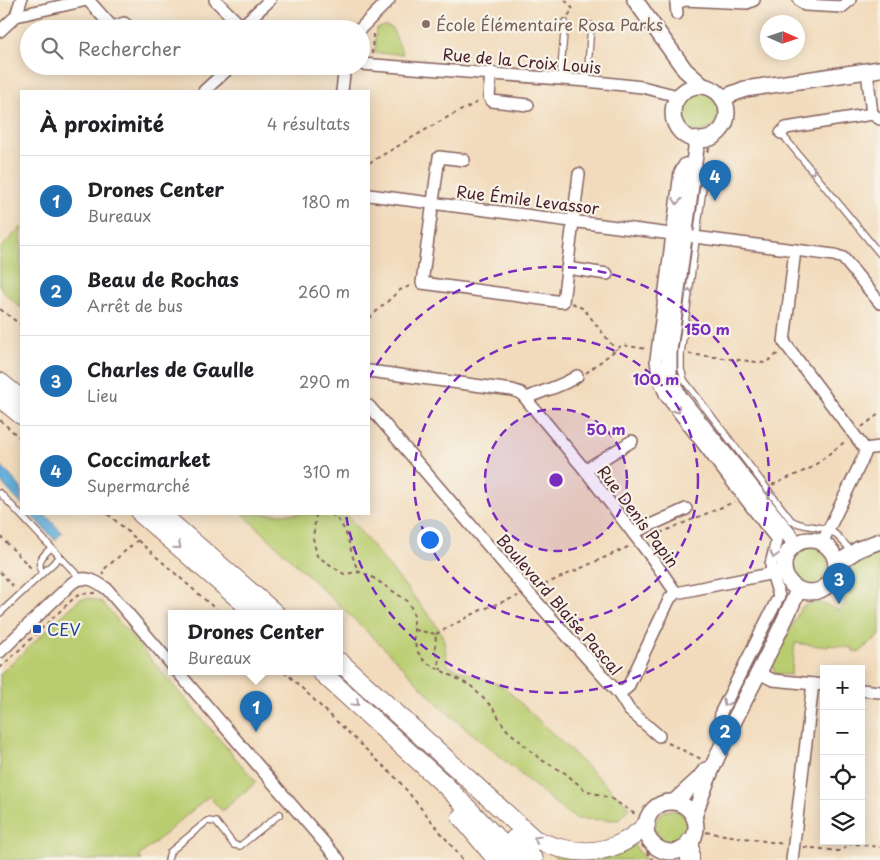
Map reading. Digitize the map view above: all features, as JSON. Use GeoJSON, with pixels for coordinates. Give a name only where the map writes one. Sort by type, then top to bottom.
{"type":"FeatureCollection","features":[{"type":"Feature","properties":{"kind":"main road"},"geometry":{"type":"LineString","coordinates":[[0,382],[20,398]]}},
{"type":"Feature","properties":{"kind":"main road"},"geometry":{"type":"LineString","coordinates":[[0,398],[20,414]]}},
{"type":"Feature","properties":{"kind":"main road"},"geometry":{"type":"LineString","coordinates":[[142,515],[252,610]]}},
{"type":"Feature","properties":{"kind":"main road"},"geometry":{"type":"LineString","coordinates":[[162,515],[276,610]]}},
{"type":"Feature","properties":{"kind":"main road"},"geometry":{"type":"LineString","coordinates":[[220,564],[272,610]]}},
{"type":"Feature","properties":{"kind":"main road"},"geometry":{"type":"LineString","coordinates":[[343,665],[534,839],[557,849],[586,852],[604,850],[625,843],[646,823]]}},
{"type":"Feature","properties":{"kind":"main road"},"geometry":{"type":"LineString","coordinates":[[324,675],[399,742],[518,860]]}},
{"type":"Feature","properties":{"kind":"main road"},"geometry":{"type":"LineString","coordinates":[[343,675],[451,773],[534,860]]}},
{"type":"Feature","properties":{"kind":"main road"},"geometry":{"type":"LineString","coordinates":[[399,742],[413,766],[497,860]]}},
{"type":"Feature","properties":{"kind":"street"},"geometry":{"type":"LineString","coordinates":[[0,31],[16,16],[21,0]]}},
{"type":"Feature","properties":{"kind":"street"},"geometry":{"type":"LineString","coordinates":[[16,16],[88,0],[106,20]]}},
{"type":"Feature","properties":{"kind":"street"},"geometry":{"type":"LineString","coordinates":[[215,0],[235,20]]}},
{"type":"Feature","properties":{"kind":"street"},"geometry":{"type":"LineString","coordinates":[[248,20],[270,0]]}},
{"type":"Feature","properties":{"kind":"street"},"geometry":{"type":"LineString","coordinates":[[368,20],[389,0]]}},
{"type":"Feature","properties":{"kind":"street"},"geometry":{"type":"LineString","coordinates":[[635,0],[685,70],[703,86],[710,88],[722,98],[726,106],[724,123],[714,136],[697,140],[684,135],[675,124],[673,110],[682,93],[685,70]]}},
{"type":"Feature","properties":{"kind":"street"},"geometry":{"type":"LineString","coordinates":[[677,14],[676,4],[684,0],[748,3],[754,0]]}},
{"type":"Feature","properties":{"kind":"street"},"geometry":{"type":"LineString","coordinates":[[802,3],[842,7],[850,0]]}},
{"type":"Feature","properties":{"kind":"street","name":"Rue de la Croix Louis"},"geometry":{"type":"LineString","coordinates":[[370,64],[491,72],[642,87],[682,93]]}},
{"type":"Feature","properties":{"kind":"street"},"geometry":{"type":"LineString","coordinates":[[722,98],[745,89],[874,70],[876,117],[786,128],[781,133]]}},
{"type":"Feature","properties":{"kind":"street"},"geometry":{"type":"LineString","coordinates":[[491,72],[489,97],[492,101],[528,105]]}},
{"type":"Feature","properties":{"kind":"street"},"geometry":{"type":"LineString","coordinates":[[205,90],[222,75]]}},
{"type":"Feature","properties":{"kind":"street"},"geometry":{"type":"LineString","coordinates":[[342,90],[344,75]]}},
{"type":"Feature","properties":{"kind":"street"},"geometry":{"type":"LineString","coordinates":[[682,93],[703,86]]}},
{"type":"Feature","properties":{"kind":"street"},"geometry":{"type":"LineString","coordinates":[[697,140],[669,351],[670,382],[680,398],[796,544]]}},
{"type":"Feature","properties":{"kind":"street"},"geometry":{"type":"LineString","coordinates":[[464,160],[439,157],[422,283],[563,302],[579,174]]}},
{"type":"Feature","properties":{"kind":"street","name":"Rue Émile Levassor"},"geometry":{"type":"LineString","coordinates":[[370,195],[834,254],[843,258],[880,303]]}},
{"type":"Feature","properties":{"kind":"street"},"geometry":{"type":"LineString","coordinates":[[684,236],[656,360],[658,377],[666,396],[776,536],[777,544],[771,564],[798,590],[812,593],[825,588],[834,578],[829,547],[865,454],[865,449],[784,342],[796,250]]}},
{"type":"Feature","properties":{"kind":"street"},"geometry":{"type":"LineString","coordinates":[[567,268],[608,274]]}},
{"type":"Feature","properties":{"kind":"street","name":"Rue Denis Papin"},"geometry":{"type":"LineString","coordinates":[[370,370],[512,390],[527,398],[585,470],[676,592]]}},
{"type":"Feature","properties":{"kind":"street"},"geometry":{"type":"LineString","coordinates":[[527,398],[543,390],[569,382],[577,376]]}},
{"type":"Feature","properties":{"kind":"street","name":"Boulevard Blaise Pascal"},"geometry":{"type":"LineString","coordinates":[[370,407],[534,599],[619,694],[628,687],[670,598],[676,592]]}},
{"type":"Feature","properties":{"kind":"street"},"geometry":{"type":"LineString","coordinates":[[585,470],[632,441]]}},
{"type":"Feature","properties":{"kind":"street"},"geometry":{"type":"LineString","coordinates":[[865,449],[880,448]]}},
{"type":"Feature","properties":{"kind":"street"},"geometry":{"type":"LineString","coordinates":[[633,533],[686,509]]}},
{"type":"Feature","properties":{"kind":"street"},"geometry":{"type":"LineString","coordinates":[[729,732],[720,725],[721,712],[779,596],[778,572],[784,558],[796,544],[808,540],[829,547],[854,549],[880,542]]}},
{"type":"Feature","properties":{"kind":"street"},"geometry":{"type":"LineString","coordinates":[[676,592],[778,572]]}},
{"type":"Feature","properties":{"kind":"street"},"geometry":{"type":"LineString","coordinates":[[0,652],[72,583],[81,579],[99,583],[168,661]]}},
{"type":"Feature","properties":{"kind":"street"},"geometry":{"type":"LineString","coordinates":[[694,817],[682,804],[674,802],[658,805],[651,811],[646,823],[648,838],[659,854],[664,851],[684,853],[695,830],[694,817],[702,792],[757,672],[798,590]]}},
{"type":"Feature","properties":{"kind":"street"},"geometry":{"type":"LineString","coordinates":[[757,672],[773,680],[818,684],[792,860]]}},
{"type":"Feature","properties":{"kind":"street"},"geometry":{"type":"LineString","coordinates":[[180,675],[339,860]]}},
{"type":"Feature","properties":{"kind":"street"},"geometry":{"type":"LineString","coordinates":[[865,690],[880,692]]}},
{"type":"Feature","properties":{"kind":"street"},"geometry":{"type":"LineString","coordinates":[[619,694],[629,710],[659,736]]}},
{"type":"Feature","properties":{"kind":"street"},"geometry":{"type":"LineString","coordinates":[[674,802],[700,778],[722,747]]}},
{"type":"Feature","properties":{"kind":"lane"},"geometry":{"type":"LineString","coordinates":[[560,79],[565,22]]}},
{"type":"Feature","properties":{"kind":"lane"},"geometry":{"type":"LineString","coordinates":[[587,82],[592,25]]}},
{"type":"Feature","properties":{"kind":"lane"},"geometry":{"type":"LineString","coordinates":[[781,133],[880,254]]}},
{"type":"Feature","properties":{"kind":"lane"},"geometry":{"type":"LineString","coordinates":[[684,236],[680,363],[684,380],[791,520],[829,547],[835,533],[854,549]]}},
{"type":"Feature","properties":{"kind":"lane"},"geometry":{"type":"LineString","coordinates":[[0,493],[20,515]]}},
{"type":"Feature","properties":{"kind":"lane"},"geometry":{"type":"LineString","coordinates":[[20,515],[81,579]]}},
{"type":"Feature","properties":{"kind":"lane"},"geometry":{"type":"LineString","coordinates":[[42,573],[39,562],[42,555],[51,548]]}},
{"type":"Feature","properties":{"kind":"lane"},"geometry":{"type":"LineString","coordinates":[[0,613],[60,557]]}},
{"type":"Feature","properties":{"kind":"lane"},"geometry":{"type":"LineString","coordinates":[[168,860],[170,852],[207,820],[216,822],[234,845],[240,846],[280,814]]}},
{"type":"Feature","properties":{"kind":"path"},"geometry":{"type":"LineString","coordinates":[[565,0],[572,9],[565,22]]}},
{"type":"Feature","properties":{"kind":"path"},"geometry":{"type":"LineString","coordinates":[[370,36],[373,15]]}},
{"type":"Feature","properties":{"kind":"path"},"geometry":{"type":"LineString","coordinates":[[370,162],[444,119],[489,97]]}},
{"type":"Feature","properties":{"kind":"path"},"geometry":{"type":"LineString","coordinates":[[370,317],[400,290]]}},
{"type":"Feature","properties":{"kind":"path"},"geometry":{"type":"LineString","coordinates":[[563,302],[575,304],[584,309],[616,350]]}},
{"type":"Feature","properties":{"kind":"path"},"geometry":{"type":"LineString","coordinates":[[0,309],[20,324]]}},
{"type":"Feature","properties":{"kind":"path"},"geometry":{"type":"LineString","coordinates":[[0,420],[20,438]]}},
{"type":"Feature","properties":{"kind":"path"},"geometry":{"type":"LineString","coordinates":[[109,515],[217,610]]}},
{"type":"Feature","properties":{"kind":"path"},"geometry":{"type":"LineString","coordinates":[[316,515],[313,538],[317,556],[344,574],[359,572],[369,575],[408,602],[413,608],[417,651],[425,662],[471,686],[493,708],[505,728],[540,759],[565,773],[585,790],[612,799],[646,823]]}},
{"type":"Feature","properties":{"kind":"path"},"geometry":{"type":"LineString","coordinates":[[332,515],[343,524],[351,554],[359,572]]}},
{"type":"Feature","properties":{"kind":"path"},"geometry":{"type":"LineString","coordinates":[[0,536],[31,568]]}},
{"type":"Feature","properties":{"kind":"path"},"geometry":{"type":"LineString","coordinates":[[0,668],[74,598],[80,594],[95,594],[104,573],[102,571],[138,540]]}},
{"type":"Feature","properties":{"kind":"path"},"geometry":{"type":"LineString","coordinates":[[0,572],[13,586]]}},
{"type":"Feature","properties":{"kind":"path"},"geometry":{"type":"LineString","coordinates":[[415,630],[436,634],[435,649],[442,670]]}},
{"type":"Feature","properties":{"kind":"path"},"geometry":{"type":"LineString","coordinates":[[288,675],[400,781],[463,860]]}},
{"type":"Feature","properties":{"kind":"path"},"geometry":{"type":"LineString","coordinates":[[659,736],[669,744],[710,764]]}},
{"type":"Feature","properties":{"kind":"green space"},"geometry":{"type":"Polygon","coordinates":[[[385,26],[392,28],[403,54],[375,53],[376,29],[385,26]]]}},
{"type":"Feature","properties":{"kind":"green space"},"geometry":{"type":"Polygon","coordinates":[[[702,92],[709,95],[715,101],[718,112],[717,120],[709,129],[702,132],[694,132],[687,129],[679,120],[678,108],[681,101],[690,93],[702,92]]]}},
{"type":"Feature","properties":{"kind":"green space"},"geometry":{"type":"Polygon","coordinates":[[[20,228],[20,307],[0,289],[0,249],[20,228]]]}},
{"type":"Feature","properties":{"kind":"green space"},"geometry":{"type":"Polygon","coordinates":[[[244,515],[347,515],[433,620],[443,636],[448,666],[503,686],[629,807],[619,820],[577,819],[563,810],[443,709],[381,645],[244,515]]]}},
{"type":"Feature","properties":{"kind":"green space"},"geometry":{"type":"Polygon","coordinates":[[[809,547],[823,552],[828,566],[823,580],[809,585],[795,580],[790,566],[795,552],[809,547]]]}},
{"type":"Feature","properties":{"kind":"green space"},"geometry":{"type":"Polygon","coordinates":[[[875,554],[880,554],[880,636],[866,645],[860,652],[853,651],[853,648],[795,643],[791,675],[776,674],[772,665],[801,608],[810,603],[820,603],[839,611],[845,605],[843,581],[850,565],[875,554]]]}},
{"type":"Feature","properties":{"kind":"green space"},"geometry":{"type":"Polygon","coordinates":[[[88,598],[102,602],[256,782],[222,811],[209,796],[139,856],[142,860],[0,860],[0,674],[80,599],[88,598]]]}},
{"type":"Feature","properties":{"kind":"green space"},"geometry":{"type":"Polygon","coordinates":[[[671,810],[677,811],[682,815],[686,820],[686,832],[682,837],[677,841],[671,842],[665,841],[660,837],[656,832],[655,826],[656,820],[660,815],[665,811],[671,810]]]}},
{"type":"Feature","properties":{"kind":"green space"},"geometry":{"type":"Polygon","coordinates":[[[632,843],[646,860],[558,860],[551,852],[632,843]]]}},
{"type":"Feature","properties":{"kind":"water"},"geometry":{"type":"Polygon","coordinates":[[[0,464],[20,487],[20,503],[0,481],[0,464]]]}},
{"type":"Feature","properties":{"kind":"water"},"geometry":{"type":"Polygon","coordinates":[[[31,515],[46,515],[62,533],[55,540],[31,515]]]}},
{"type":"Feature","properties":{"kind":"place","name":"École Élémentaire Rosa Parks"},"geometry":{"type":"Point","coordinates":[426,24]}},
{"type":"Feature","properties":{"kind":"place","name":"Coccimarket"},"geometry":{"type":"Point","coordinates":[715,201]}},
{"type":"Feature","properties":{"kind":"place","name":"Charles de Gaulle"},"geometry":{"type":"Point","coordinates":[839,604]}},
{"type":"Feature","properties":{"kind":"place","name":"CEV"},"geometry":{"type":"Point","coordinates":[37,629]}},
{"type":"Feature","properties":{"kind":"place","name":"Drones Center"},"geometry":{"type":"Point","coordinates":[256,732]}},
{"type":"Feature","properties":{"kind":"place","name":"Beau de Rochas"},"geometry":{"type":"Point","coordinates":[725,756]}}]}
